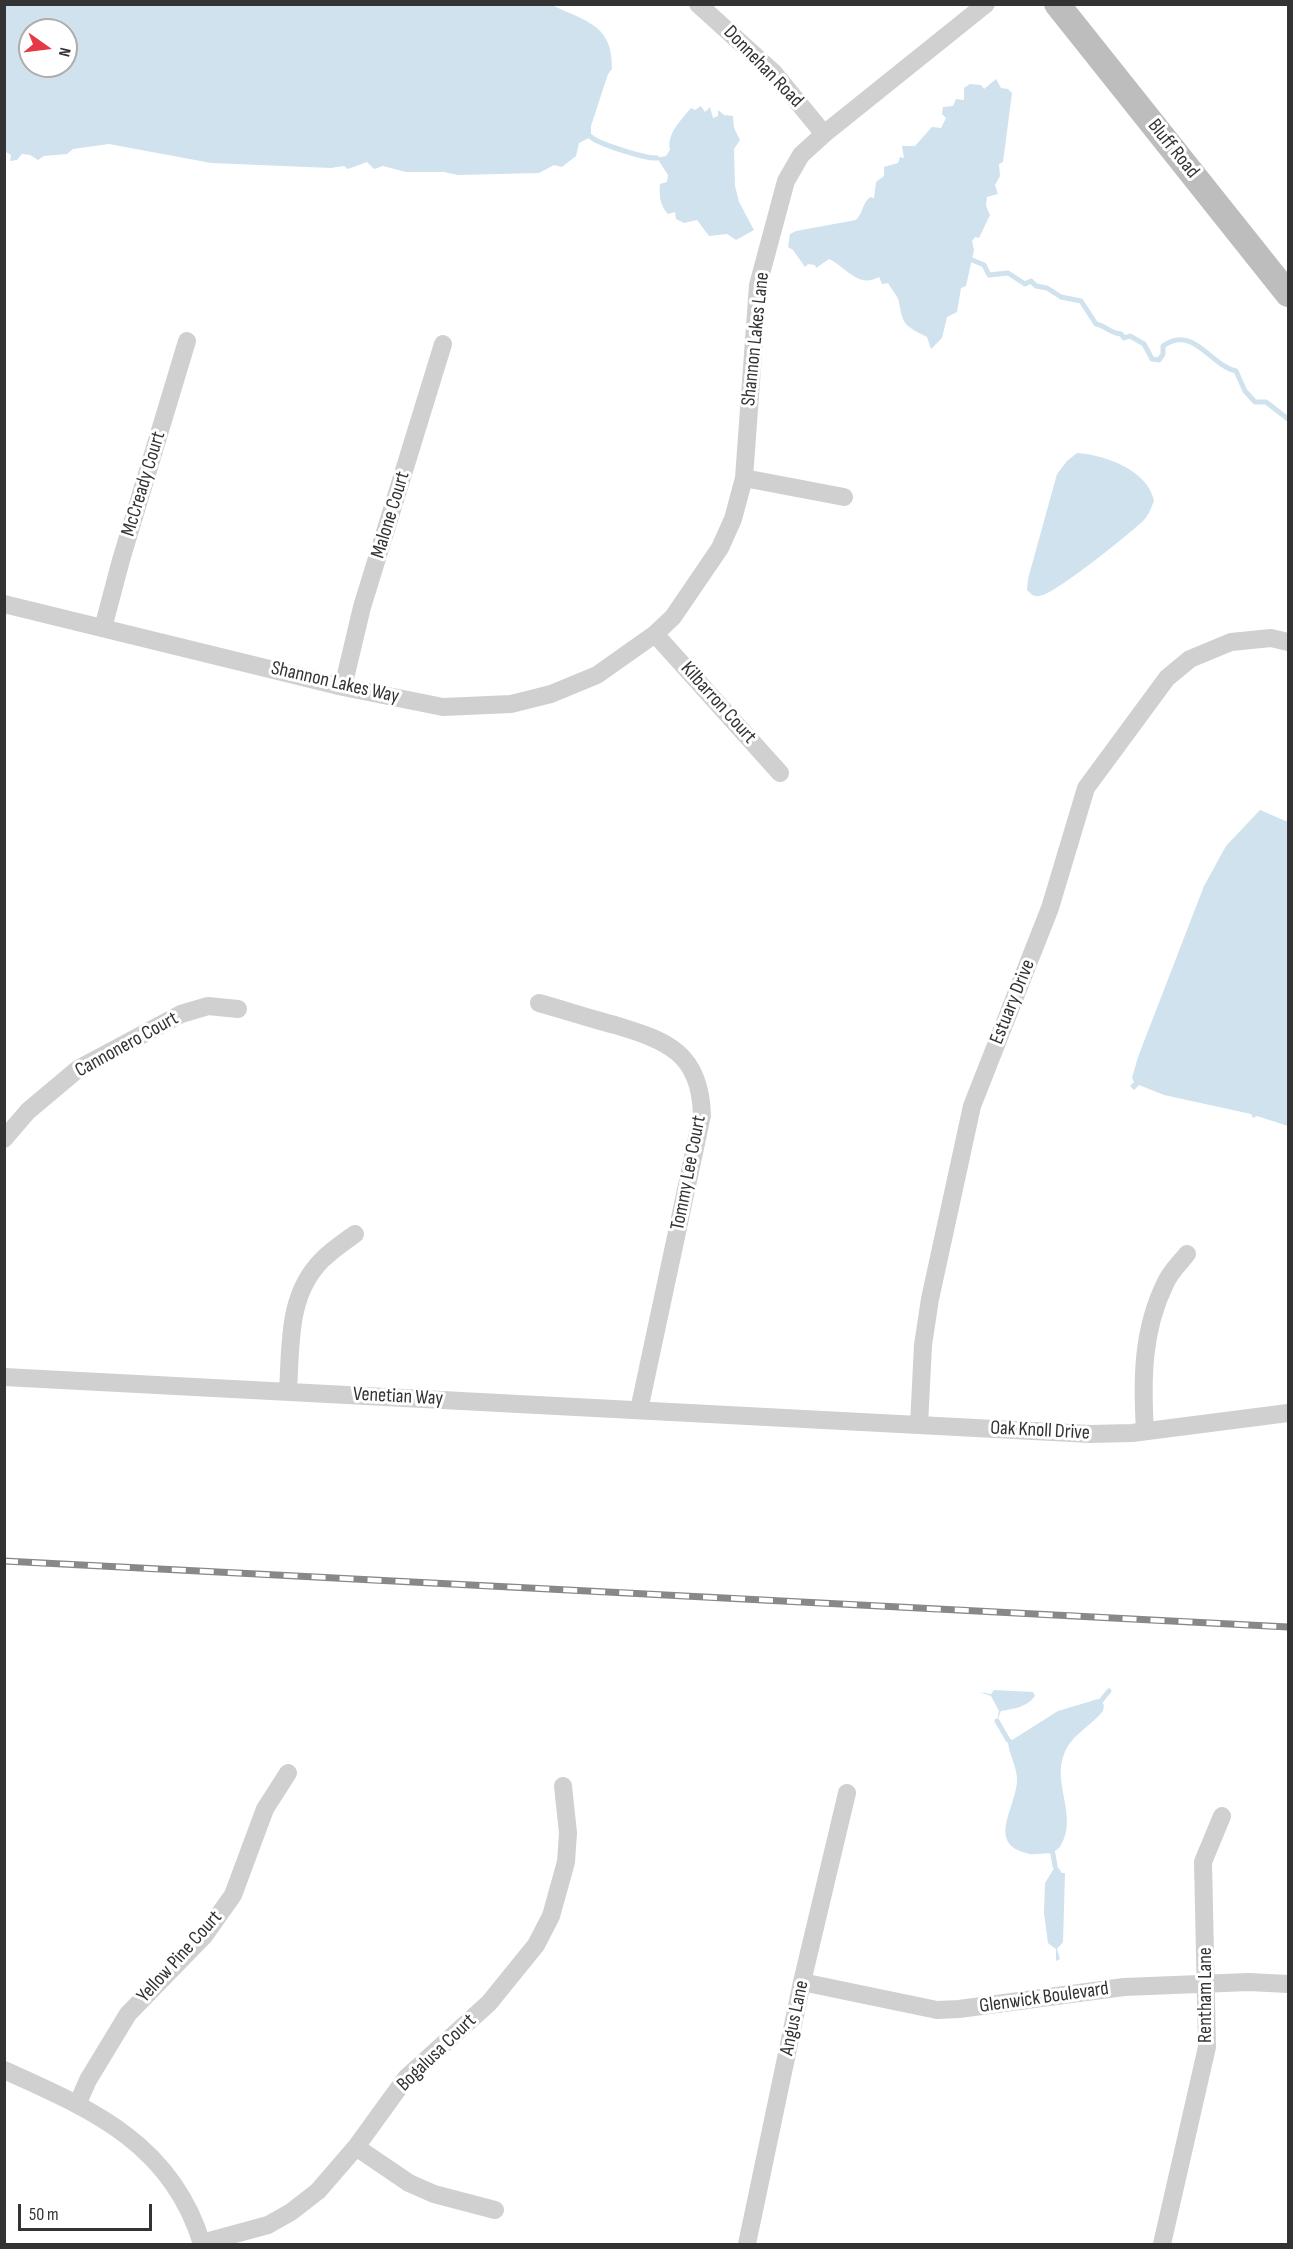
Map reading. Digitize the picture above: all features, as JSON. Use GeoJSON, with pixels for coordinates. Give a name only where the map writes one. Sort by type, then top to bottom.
{"type":"FeatureCollection","features":[{"type":"Feature","properties":{"kind":"main road","name":"Bluff Road"},"geometry":{"type":"LineString","coordinates":[[1057,4],[1288,294]]}},
{"type":"Feature","properties":{"kind":"street","name":"Donnehan Road"},"geometry":{"type":"LineString","coordinates":[[698,4],[774,73],[824,134]]}},
{"type":"Feature","properties":{"kind":"street","name":"Shannon Lakes Lane"},"geometry":{"type":"LineString","coordinates":[[655,634],[673,617],[720,548],[733,519],[744,478],[758,285],[786,181],[801,155],[824,134],[986,4]]}},
{"type":"Feature","properties":{"kind":"street","name":"McCready Court"},"geometry":{"type":"LineString","coordinates":[[103,628],[121,560],[187,341]]}},
{"type":"Feature","properties":{"kind":"street","name":"Malone Court"},"geometry":{"type":"LineString","coordinates":[[343,687],[362,607],[443,344]]}},
{"type":"Feature","properties":{"kind":"street"},"geometry":{"type":"LineString","coordinates":[[744,478],[844,497]]}},
{"type":"Feature","properties":{"kind":"street","name":"Shannon Lakes Way"},"geometry":{"type":"LineString","coordinates":[[4,604],[343,687],[444,707],[511,704],[551,694],[597,675],[655,634]]}},
{"type":"Feature","properties":{"kind":"street","name":"Kilbarron Court"},"geometry":{"type":"LineString","coordinates":[[655,634],[780,772]]}},
{"type":"Feature","properties":{"kind":"street","name":"Estuary Drive"},"geometry":{"type":"LineString","coordinates":[[919,1425],[923,1346],[930,1299],[970,1115],[1050,908],[1086,788],[1167,678],[1190,659],[1231,642],[1271,638],[1288,642]]}},
{"type":"Feature","properties":{"kind":"street","name":"Tommy Lee Court"},"geometry":{"type":"LineString","coordinates":[[538,1003],[663,1041],[687,1062],[701,1090],[702,1115],[639,1410]]}},
{"type":"Feature","properties":{"kind":"street","name":"Cannonero Court"},"geometry":{"type":"LineString","coordinates":[[4,1139],[28,1111],[78,1069],[181,1014],[208,1006],[238,1009]]}},
{"type":"Feature","properties":{"kind":"street"},"geometry":{"type":"LineString","coordinates":[[288,1391],[292,1325],[297,1299],[322,1260],[355,1234]]}},
{"type":"Feature","properties":{"kind":"street"},"geometry":{"type":"LineString","coordinates":[[1145,1431],[1142,1366],[1152,1317],[1165,1282],[1187,1254]]}},
{"type":"Feature","properties":{"kind":"street","name":"Venetian Way"},"geometry":{"type":"LineString","coordinates":[[4,1377],[790,1418]]}},
{"type":"Feature","properties":{"kind":"street","name":"Oak Knoll Drive"},"geometry":{"type":"LineString","coordinates":[[790,1418],[1090,1434],[1145,1431],[1288,1413]]}},
{"type":"Feature","properties":{"kind":"street","name":"Yellow Pine Court"},"geometry":{"type":"LineString","coordinates":[[78,2103],[88,2080],[128,2014],[204,1936],[233,1895],[265,1809],[288,1773]]}},
{"type":"Feature","properties":{"kind":"street","name":"Bogalusa Court"},"geometry":{"type":"LineString","coordinates":[[202,2244],[268,2225],[291,2212],[318,2191],[356,2147],[406,2078],[489,2003],[536,1945],[551,1916],[566,1862],[568,1833],[563,1786]]}},
{"type":"Feature","properties":{"kind":"street","name":"Angus Lane"},"geometry":{"type":"LineString","coordinates":[[747,2244],[802,1982],[847,1793]]}},
{"type":"Feature","properties":{"kind":"street","name":"Rentham Lane"},"geometry":{"type":"LineString","coordinates":[[1162,2244],[1207,2047],[1203,1862],[1222,1816]]}},
{"type":"Feature","properties":{"kind":"street","name":"Glenwick Boulevard"},"geometry":{"type":"LineString","coordinates":[[802,1982],[937,2010],[1124,1987],[1207,1983],[1288,1984]]}},
{"type":"Feature","properties":{"kind":"street"},"geometry":{"type":"LineString","coordinates":[[4,2070],[78,2103],[122,2130],[154,2157],[183,2197],[202,2244]]}},
{"type":"Feature","properties":{"kind":"street"},"geometry":{"type":"LineString","coordinates":[[356,2147],[409,2183],[495,2210]]}},
{"type":"Feature","properties":{"kind":"water"},"geometry":{"type":"Polygon","coordinates":[[[5,4],[552,5],[595,26],[608,42],[611,54],[612,69],[608,74],[591,126],[591,137],[579,143],[576,156],[562,167],[554,165],[539,173],[458,175],[444,172],[406,172],[383,166],[374,169],[367,162],[348,169],[344,166],[331,168],[211,163],[109,144],[73,149],[67,154],[44,156],[38,160],[30,155],[22,154],[17,160],[10,161],[11,155],[6,152],[4,155],[5,4]]]}},
{"type":"Feature","properties":{"kind":"water"},"geometry":{"type":"Polygon","coordinates":[[[996,79],[1001,88],[1008,89],[1012,93],[1003,162],[999,164],[1000,176],[995,185],[998,194],[987,197],[986,206],[990,215],[979,238],[975,237],[972,241],[974,250],[966,286],[961,288],[957,312],[947,317],[942,338],[931,349],[927,337],[913,330],[903,320],[898,300],[888,283],[882,284],[879,277],[871,280],[858,278],[829,259],[816,268],[815,265],[808,264],[805,267],[793,250],[788,247],[790,234],[856,220],[867,200],[870,197],[874,198],[876,182],[884,176],[884,167],[898,163],[900,157],[904,158],[902,146],[915,146],[932,127],[941,128],[946,118],[942,114],[943,107],[953,106],[956,99],[964,100],[964,88],[970,84],[981,85],[984,89],[996,79]]]}},
{"type":"Feature","properties":{"kind":"water"},"geometry":{"type":"Polygon","coordinates":[[[701,106],[705,112],[710,107],[713,118],[718,116],[718,110],[724,115],[733,116],[734,128],[740,140],[734,149],[735,186],[739,202],[754,230],[736,240],[727,234],[709,236],[697,220],[684,223],[676,219],[675,212],[668,214],[661,200],[660,184],[667,182],[668,175],[657,158],[666,156],[670,150],[670,138],[683,117],[691,108],[695,110],[701,106]]]}},
{"type":"Feature","properties":{"kind":"water"},"geometry":{"type":"Polygon","coordinates":[[[1077,453],[1100,457],[1124,466],[1143,481],[1154,501],[1143,521],[1108,550],[1059,586],[1047,593],[1035,596],[1027,590],[1028,579],[1057,474],[1077,453]]]}},
{"type":"Feature","properties":{"kind":"water"},"geometry":{"type":"Polygon","coordinates":[[[1260,810],[1288,822],[1288,1126],[1257,1116],[1253,1118],[1251,1114],[1164,1095],[1139,1085],[1134,1090],[1130,1086],[1134,1082],[1132,1078],[1138,1057],[1204,886],[1226,846],[1260,810]]]}},
{"type":"Feature","properties":{"kind":"water"},"geometry":{"type":"Polygon","coordinates":[[[994,1690],[1033,1692],[1035,1696],[1024,1705],[1001,1711],[997,1721],[999,1711],[991,1696],[979,1692],[991,1694],[994,1690]]]}},
{"type":"Feature","properties":{"kind":"water"},"geometry":{"type":"Polygon","coordinates":[[[1098,1699],[1104,1705],[1103,1711],[1067,1747],[1061,1765],[1067,1823],[1066,1834],[1061,1845],[1052,1854],[1030,1854],[1017,1850],[1009,1843],[1006,1835],[1008,1816],[1017,1782],[1008,1738],[1012,1740],[1058,1711],[1098,1699]]]}},
{"type":"Feature","properties":{"kind":"water"},"geometry":{"type":"Polygon","coordinates":[[[1056,1865],[1062,1873],[1065,1873],[1063,1942],[1057,1949],[1060,1959],[1056,1961],[1056,1949],[1048,1943],[1044,1913],[1045,1883],[1056,1865]]]}},
{"type":"Feature","properties":{"kind":"waterway"},"geometry":{"type":"LineString","coordinates":[[591,137],[623,150],[657,158]]}},
{"type":"Feature","properties":{"kind":"waterway"},"geometry":{"type":"LineString","coordinates":[[972,260],[984,265],[989,275],[1008,273],[1025,284],[1031,281],[1036,286],[1047,288],[1061,297],[1081,301],[1096,324],[1121,334],[1124,338],[1130,336],[1144,344],[1152,359],[1159,360],[1163,354],[1163,346],[1174,341],[1184,340],[1193,343],[1227,368],[1236,371],[1245,391],[1255,402],[1266,402],[1288,419]]}},
{"type":"Feature","properties":{"kind":"waterway"},"geometry":{"type":"LineString","coordinates":[[1100,1702],[1109,1691]]}},
{"type":"Feature","properties":{"kind":"waterway"},"geometry":{"type":"LineString","coordinates":[[997,1721],[1008,1740]]}},
{"type":"Feature","properties":{"kind":"waterway"},"geometry":{"type":"LineString","coordinates":[[1053,1854],[1055,1866]]}},
{"type":"Feature","properties":{"kind":"railway"},"geometry":{"type":"LineString","coordinates":[[4,1561],[1288,1627]]}}]}
